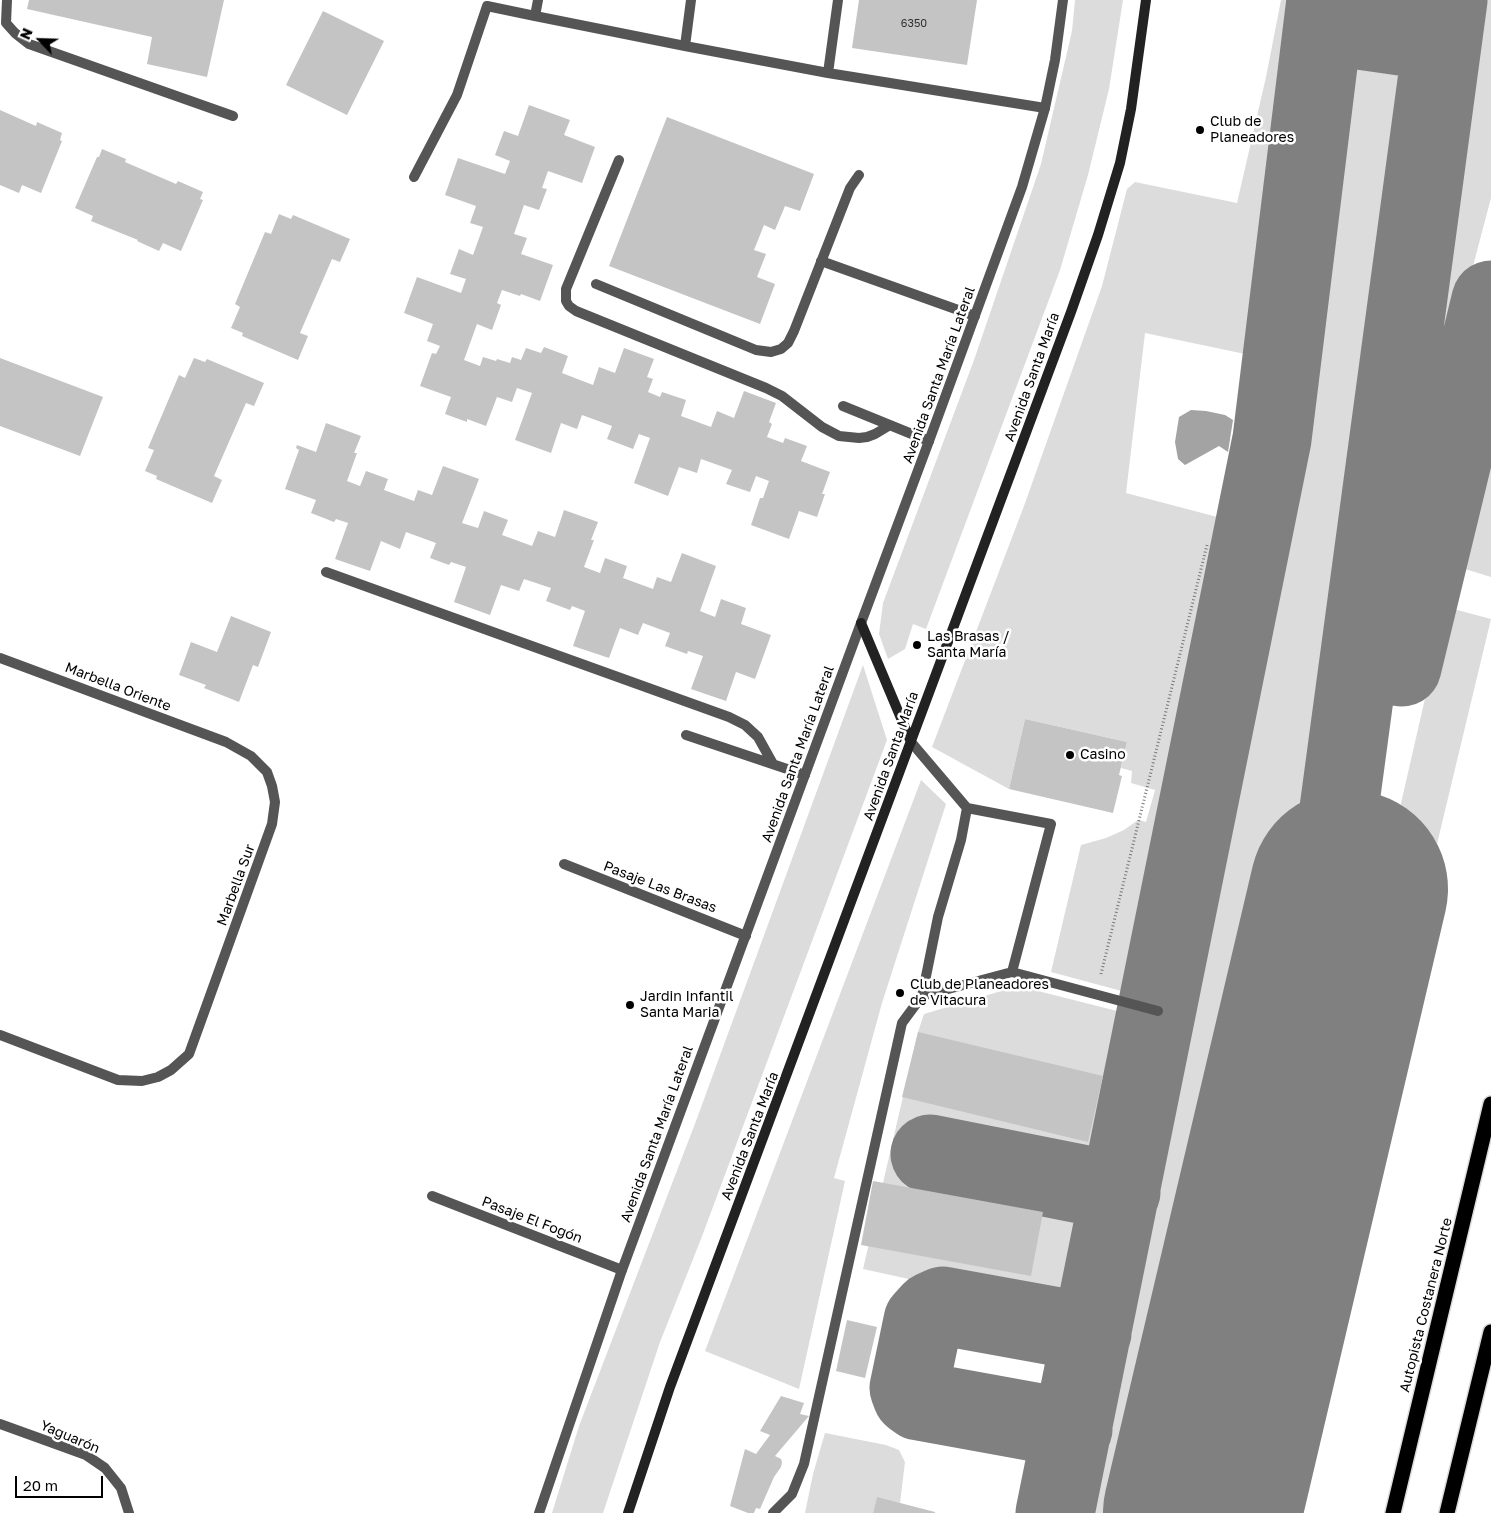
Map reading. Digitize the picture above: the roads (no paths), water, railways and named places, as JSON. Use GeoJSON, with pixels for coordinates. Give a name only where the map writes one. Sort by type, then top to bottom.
{"type":"FeatureCollection","features":[{"type":"Feature","properties":{"kind":"highway","name":"Autopista Costanera Norte"},"geometry":{"type":"LineString","coordinates":[[1393,1513],[1491,1104]]}},
{"type":"Feature","properties":{"kind":"highway"},"geometry":{"type":"LineString","coordinates":[[1447,1513],[1491,1332]]}},
{"type":"Feature","properties":{"kind":"main road","name":"Avenida Santa María"},"geometry":{"type":"LineString","coordinates":[[628,1513],[670,1387],[1071,312],[1098,235],[1122,154],[1131,109],[1146,0]]}},
{"type":"Feature","properties":{"kind":"main road"},"geometry":{"type":"LineString","coordinates":[[861,623],[911,742]]}},
{"type":"Feature","properties":{"kind":"street"},"geometry":{"type":"LineString","coordinates":[[7,0],[6,23],[29,44],[233,116]]}},
{"type":"Feature","properties":{"kind":"street"},"geometry":{"type":"LineString","coordinates":[[535,16],[538,0]]}},
{"type":"Feature","properties":{"kind":"street"},"geometry":{"type":"LineString","coordinates":[[685,46],[691,0]]}},
{"type":"Feature","properties":{"kind":"street"},"geometry":{"type":"LineString","coordinates":[[828,73],[838,0]]}},
{"type":"Feature","properties":{"kind":"street","name":"Avenida Santa María Lateral"},"geometry":{"type":"LineString","coordinates":[[539,1513],[622,1270],[1022,187],[1045,108],[1055,60],[1063,0]]}},
{"type":"Feature","properties":{"kind":"street"},"geometry":{"type":"LineString","coordinates":[[414,177],[456,95],[487,6],[828,73],[1045,108]]}},
{"type":"Feature","properties":{"kind":"street"},"geometry":{"type":"LineString","coordinates":[[618,160],[566,289],[564,295],[569,306],[576,311],[766,388],[782,396],[822,428],[839,436],[867,437],[890,425]]}},
{"type":"Feature","properties":{"kind":"street"},"geometry":{"type":"LineString","coordinates":[[596,284],[756,350],[771,352],[781,349],[788,343],[794,331],[850,188],[859,175]]}},
{"type":"Feature","properties":{"kind":"street"},"geometry":{"type":"LineString","coordinates":[[821,261],[975,316]]}},
{"type":"Feature","properties":{"kind":"street"},"geometry":{"type":"LineString","coordinates":[[843,406],[929,441]]}},
{"type":"Feature","properties":{"kind":"street"},"geometry":{"type":"LineString","coordinates":[[326,572],[729,717],[745,726],[758,737],[773,764]]}},
{"type":"Feature","properties":{"kind":"street","name":"Marbella Oriente"},"geometry":{"type":"LineString","coordinates":[[0,658],[226,742]]}},
{"type":"Feature","properties":{"kind":"street"},"geometry":{"type":"LineString","coordinates":[[686,734],[805,775]]}},
{"type":"Feature","properties":{"kind":"street","name":"Marbella Sur"},"geometry":{"type":"LineString","coordinates":[[0,1035],[118,1080],[142,1081],[158,1077],[171,1070],[190,1054],[272,824],[275,802],[267,772],[251,756],[226,742]]}},
{"type":"Feature","properties":{"kind":"street"},"geometry":{"type":"LineString","coordinates":[[911,742],[967,808],[1051,824],[1012,972]]}},
{"type":"Feature","properties":{"kind":"street"},"geometry":{"type":"LineString","coordinates":[[772,1513],[792,1494],[804,1464],[902,1023],[922,996],[938,917],[961,840],[967,808]]}},
{"type":"Feature","properties":{"kind":"street","name":"Pasaje Las Brasas"},"geometry":{"type":"LineString","coordinates":[[564,864],[746,936]]}},
{"type":"Feature","properties":{"kind":"street"},"geometry":{"type":"LineString","coordinates":[[922,996],[1012,972],[1158,1011]]}},
{"type":"Feature","properties":{"kind":"street","name":"Pasaje El Fogón"},"geometry":{"type":"LineString","coordinates":[[432,1196],[622,1270]]}},
{"type":"Feature","properties":{"kind":"street","name":"Yaguarón"},"geometry":{"type":"LineString","coordinates":[[0,1424],[86,1456],[105,1468],[121,1488],[129,1513]]}},
{"type":"Feature","properties":{"kind":"place","name":"Club de Planeadores"},"geometry":{"type":"Point","coordinates":[1200,130]}},
{"type":"Feature","properties":{"kind":"place","name":"Las Brasas / Santa María"},"geometry":{"type":"Point","coordinates":[917,645]}},
{"type":"Feature","properties":{"kind":"place","name":"Casino"},"geometry":{"type":"Point","coordinates":[1070,755]}},
{"type":"Feature","properties":{"kind":"place","name":"Club de Planeadores de Vitacura"},"geometry":{"type":"Point","coordinates":[900,993]}},
{"type":"Feature","properties":{"kind":"place","name":"Jardin Infantil Santa Maria"},"geometry":{"type":"Point","coordinates":[630,1005]}}]}
